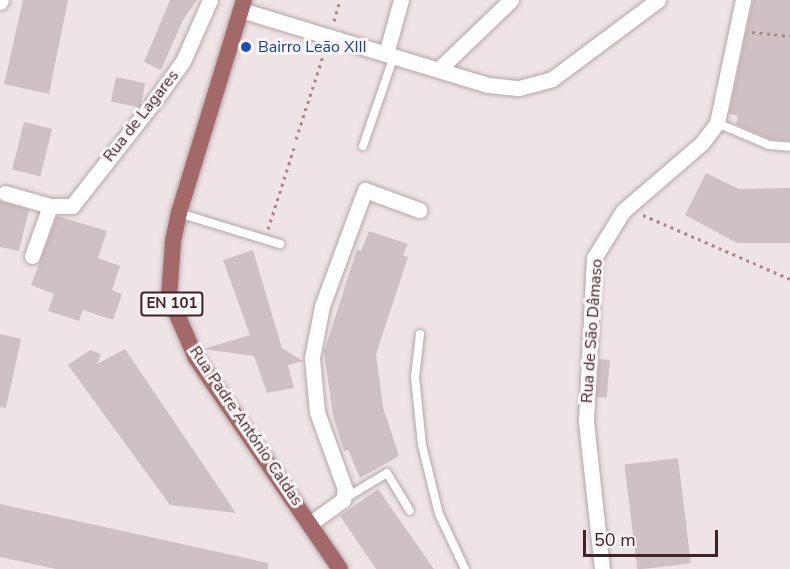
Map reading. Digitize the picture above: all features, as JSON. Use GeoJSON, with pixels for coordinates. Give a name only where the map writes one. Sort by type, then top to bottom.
{"type":"FeatureCollection","features":[{"type":"Feature","properties":{"kind":"main road","name":"Rua Padre António Caldas"},"geometry":{"type":"LineString","coordinates":[[242,5],[179,213],[169,296],[196,358],[311,523],[340,569]]}},
{"type":"Feature","properties":{"kind":"street","name":"Rua de Lagares"},"geometry":{"type":"LineString","coordinates":[[5,193],[50,206],[72,206],[183,61],[210,0]]}},
{"type":"Feature","properties":{"kind":"street"},"geometry":{"type":"LineString","coordinates":[[389,55],[401,0]]}},
{"type":"Feature","properties":{"kind":"street"},"geometry":{"type":"LineString","coordinates":[[439,69],[511,0]]}},
{"type":"Feature","properties":{"kind":"street"},"geometry":{"type":"LineString","coordinates":[[242,5],[329,37],[488,85],[519,88],[552,79],[658,0]]}},
{"type":"Feature","properties":{"kind":"street","name":"Rua de São Dâmaso"},"geometry":{"type":"LineString","coordinates":[[602,569],[586,421],[586,364],[594,258],[623,211],[702,143],[717,123],[743,0]]}},
{"type":"Feature","properties":{"kind":"street"},"geometry":{"type":"LineString","coordinates":[[311,523],[343,500],[345,489],[317,412],[312,358],[322,306],[365,190],[419,210]]}},
{"type":"Feature","properties":{"kind":"street"},"geometry":{"type":"LineString","coordinates":[[32,256],[50,206]]}},
{"type":"Feature","properties":{"kind":"lane"},"geometry":{"type":"LineString","coordinates":[[363,147],[389,55]]}},
{"type":"Feature","properties":{"kind":"lane"},"geometry":{"type":"LineString","coordinates":[[717,123],[769,145],[790,147]]}},
{"type":"Feature","properties":{"kind":"lane"},"geometry":{"type":"LineString","coordinates":[[179,213],[280,244]]}},
{"type":"Feature","properties":{"kind":"lane"},"geometry":{"type":"LineString","coordinates":[[420,334],[415,377],[422,445],[439,514],[465,569]]}},
{"type":"Feature","properties":{"kind":"lane"},"geometry":{"type":"LineString","coordinates":[[343,500],[387,473],[410,511]]}},
{"type":"Feature","properties":{"kind":"path"},"geometry":{"type":"LineString","coordinates":[[296,139],[340,0]]}},
{"type":"Feature","properties":{"kind":"path"},"geometry":{"type":"LineString","coordinates":[[736,28],[790,36]]}},
{"type":"Feature","properties":{"kind":"path"},"geometry":{"type":"LineString","coordinates":[[265,239],[294,148]]}},
{"type":"Feature","properties":{"kind":"path"},"geometry":{"type":"LineString","coordinates":[[623,211],[654,218],[790,279]]}},
{"type":"Feature","properties":{"kind":"building"},"geometry":{"type":"Polygon","coordinates":[[[23,0],[68,0],[49,94],[4,84],[23,0]]]}},
{"type":"Feature","properties":{"kind":"building"},"geometry":{"type":"Polygon","coordinates":[[[170,0],[197,0],[183,20],[161,70],[144,62],[170,0]]]}},
{"type":"Feature","properties":{"kind":"building"},"geometry":{"type":"Polygon","coordinates":[[[753,0],[790,0],[790,141],[770,139],[736,124],[738,116],[729,114],[753,0]]]}},
{"type":"Feature","properties":{"kind":"building"},"geometry":{"type":"Polygon","coordinates":[[[116,77],[145,83],[140,108],[111,101],[116,77]]]}},
{"type":"Feature","properties":{"kind":"building"},"geometry":{"type":"Polygon","coordinates":[[[24,122],[52,129],[40,177],[12,170],[24,122]]]}},
{"type":"Feature","properties":{"kind":"building"},"geometry":{"type":"Polygon","coordinates":[[[706,173],[739,189],[790,188],[790,243],[737,243],[685,215],[706,173]]]}},
{"type":"Feature","properties":{"kind":"building"},"geometry":{"type":"Polygon","coordinates":[[[0,201],[29,210],[19,251],[0,247],[0,201]]]}},
{"type":"Feature","properties":{"kind":"building"},"geometry":{"type":"Polygon","coordinates":[[[57,216],[107,231],[98,258],[120,266],[112,290],[122,294],[113,320],[83,310],[79,321],[48,311],[54,294],[31,285],[57,216]]]}},
{"type":"Feature","properties":{"kind":"building"},"geometry":{"type":"Polygon","coordinates":[[[369,231],[408,244],[403,255],[408,257],[376,354],[383,407],[399,456],[360,478],[348,450],[344,451],[333,416],[324,352],[357,249],[361,251],[369,231]]]}},
{"type":"Feature","properties":{"kind":"building"},"geometry":{"type":"Polygon","coordinates":[[[253,250],[282,348],[303,361],[288,365],[294,388],[267,393],[254,356],[203,349],[250,335],[223,260],[253,250]]]}},
{"type":"Feature","properties":{"kind":"building"},"geometry":{"type":"Polygon","coordinates":[[[0,334],[21,339],[6,408],[0,407],[0,334]]]}},
{"type":"Feature","properties":{"kind":"building"},"geometry":{"type":"Polygon","coordinates":[[[125,349],[236,513],[170,505],[68,365],[90,350],[101,354],[97,364],[125,349]]]}},
{"type":"Feature","properties":{"kind":"building"},"geometry":{"type":"Polygon","coordinates":[[[599,359],[610,360],[607,398],[596,397],[599,359]]]}},
{"type":"Feature","properties":{"kind":"building"},"geometry":{"type":"Polygon","coordinates":[[[678,458],[691,563],[637,569],[624,465],[678,458]]]}},
{"type":"Feature","properties":{"kind":"building"},"geometry":{"type":"Polygon","coordinates":[[[378,489],[434,569],[376,569],[340,516],[378,489]]]}},
{"type":"Feature","properties":{"kind":"building"},"geometry":{"type":"Polygon","coordinates":[[[0,504],[268,563],[268,569],[56,569],[0,557],[0,504]]]}},
{"type":"Feature","properties":{"kind":"place","name":"Bairro Leão XIII"},"geometry":{"type":"Point","coordinates":[246,47]}}]}
